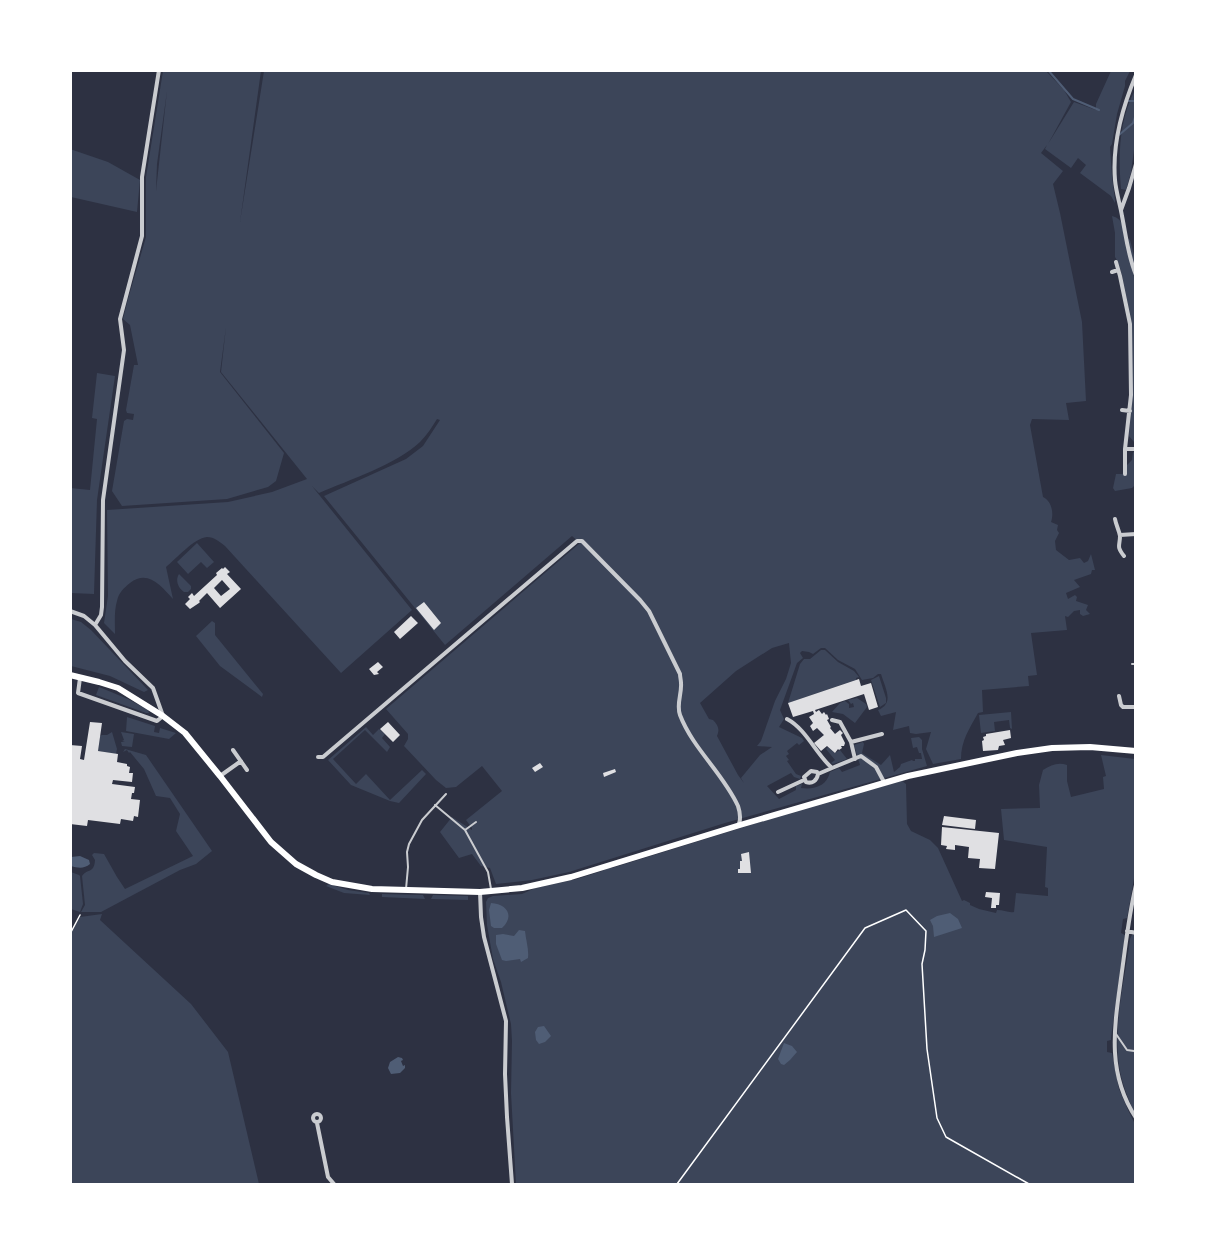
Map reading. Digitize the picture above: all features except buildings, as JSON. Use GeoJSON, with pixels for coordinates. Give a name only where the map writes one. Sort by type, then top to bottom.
{"type":"FeatureCollection","features":[{"type":"Feature","properties":{"kind":"main road"},"geometry":{"type":"LineString","coordinates":[[70,675],[118,688],[163,716],[185,733],[271,842],[296,864],[332,882],[372,890],[480,892],[522,888],[571,877],[908,776],[1003,755],[1052,748],[1090,747],[1136,751]]}},
{"type":"Feature","properties":{"kind":"street"},"geometry":{"type":"LineString","coordinates":[[95,625],[101,615],[102,607],[103,500],[124,350],[120,319],[142,236],[142,177],[159,70]]}},
{"type":"Feature","properties":{"kind":"street"},"geometry":{"type":"LineString","coordinates":[[1136,75],[1125,100],[1114,154],[1115,180],[1129,257],[1136,275]]}},
{"type":"Feature","properties":{"kind":"street"},"geometry":{"type":"LineString","coordinates":[[1121,210],[1136,164]]}},
{"type":"Feature","properties":{"kind":"street"},"geometry":{"type":"LineString","coordinates":[[1116,262],[1130,324],[1131,395],[1125,449],[1125,474]]}},
{"type":"Feature","properties":{"kind":"street"},"geometry":{"type":"LineString","coordinates":[[1112,272],[1118,270]]}},
{"type":"Feature","properties":{"kind":"street"},"geometry":{"type":"LineString","coordinates":[[1122,410],[1130,411]]}},
{"type":"Feature","properties":{"kind":"street"},"geometry":{"type":"LineString","coordinates":[[1125,449],[1136,448]]}},
{"type":"Feature","properties":{"kind":"street"},"geometry":{"type":"LineString","coordinates":[[1119,468],[1125,468]]}},
{"type":"Feature","properties":{"kind":"street"},"geometry":{"type":"LineString","coordinates":[[1115,519],[1120,535],[1118,546],[1124,556]]}},
{"type":"Feature","properties":{"kind":"street"},"geometry":{"type":"LineString","coordinates":[[1120,535],[1136,534]]}},
{"type":"Feature","properties":{"kind":"street"},"geometry":{"type":"LineString","coordinates":[[318,757],[323,757],[577,541],[582,541],[640,600],[651,615],[680,674],[678,707],[680,714],[698,748],[738,807],[741,819],[739,825]]}},
{"type":"Feature","properties":{"kind":"street"},"geometry":{"type":"LineString","coordinates":[[70,611],[84,616],[95,625],[153,688],[163,716],[157,721],[78,693],[80,677]]}},
{"type":"Feature","properties":{"kind":"street"},"geometry":{"type":"LineString","coordinates":[[1119,696],[1123,707],[1136,707]]}},
{"type":"Feature","properties":{"kind":"street"},"geometry":{"type":"LineString","coordinates":[[787,719],[795,723],[832,768]]}},
{"type":"Feature","properties":{"kind":"street"},"geometry":{"type":"LineString","coordinates":[[832,720],[840,722],[851,742],[855,759]]}},
{"type":"Feature","properties":{"kind":"street"},"geometry":{"type":"LineString","coordinates":[[851,742],[882,734]]}},
{"type":"Feature","properties":{"kind":"street"},"geometry":{"type":"LineString","coordinates":[[233,750],[247,770]]}},
{"type":"Feature","properties":{"kind":"street"},"geometry":{"type":"LineString","coordinates":[[804,780],[808,783],[812,782],[818,774],[861,756],[876,767],[884,782]]}},
{"type":"Feature","properties":{"kind":"street"},"geometry":{"type":"LineString","coordinates":[[220,776],[241,761]]}},
{"type":"Feature","properties":{"kind":"street"},"geometry":{"type":"LineString","coordinates":[[778,792],[804,780],[805,775],[811,771],[818,774]]}},
{"type":"Feature","properties":{"kind":"street"},"geometry":{"type":"LineString","coordinates":[[1136,885],[1127,931],[1114,1032],[1117,1074],[1122,1093],[1136,1118]]}},
{"type":"Feature","properties":{"kind":"street"},"geometry":{"type":"LineString","coordinates":[[480,892],[484,937],[506,1022],[507,1118],[512,1185]]}},
{"type":"Feature","properties":{"kind":"street"},"geometry":{"type":"LineString","coordinates":[[1127,931],[1136,933]]}},
{"type":"Feature","properties":{"kind":"street"},"geometry":{"type":"LineString","coordinates":[[317,1122],[328,1177],[334,1185]]}},
{"type":"Feature","properties":{"kind":"lane"},"geometry":{"type":"LineString","coordinates":[[406,891],[408,868],[406,852],[422,820],[446,794]]}},
{"type":"Feature","properties":{"kind":"lane"},"geometry":{"type":"LineString","coordinates":[[435,805],[465,830],[488,872],[492,891]]}},
{"type":"Feature","properties":{"kind":"lane"},"geometry":{"type":"LineString","coordinates":[[465,830],[476,822]]}},
{"type":"Feature","properties":{"kind":"lane"},"geometry":{"type":"LineString","coordinates":[[1114,1032],[1127,1050],[1134,1051]]}},
{"type":"Feature","properties":{"kind":"path"},"geometry":{"type":"LineString","coordinates":[[677,1185],[865,928],[906,910],[926,931],[925,950],[921,964],[927,1049],[937,1118],[946,1137],[1029,1185]]}},
{"type":"Feature","properties":{"kind":"path"},"geometry":{"type":"LineString","coordinates":[[70,934],[80,915]]}},
{"type":"Feature","properties":{"kind":"shaded area"},"geometry":{"type":"Polygon","coordinates":[[[163,71],[261,71],[240,222],[264,71],[1046,71],[1064,90],[1071,102],[1048,144],[1074,102],[1096,110],[1096,104],[1111,71],[1130,71],[1125,81],[1110,147],[1115,203],[1111,196],[1080,173],[1086,165],[1078,158],[1071,168],[1045,149],[1047,145],[1041,153],[1063,171],[1053,184],[1082,322],[1086,401],[1066,403],[1069,420],[1032,419],[1030,425],[1043,497],[1052,508],[1051,522],[1058,525],[1056,550],[1069,560],[1080,558],[1084,563],[1088,561],[1091,554],[1095,570],[1092,570],[1091,574],[1074,580],[1080,587],[1066,593],[1068,599],[1075,595],[1076,601],[1088,605],[1086,610],[1090,614],[1083,616],[1080,610],[1074,611],[1068,617],[1065,616],[1067,630],[1031,633],[1037,675],[1028,676],[1029,686],[982,690],[983,712],[978,713],[966,734],[961,759],[933,764],[926,749],[931,732],[910,733],[909,726],[893,730],[896,712],[881,716],[878,710],[886,703],[887,695],[881,674],[862,680],[855,669],[838,660],[825,648],[813,654],[802,651],[800,653],[803,658],[797,663],[780,710],[784,719],[779,727],[804,741],[799,745],[797,743],[787,751],[789,754],[786,756],[796,774],[801,776],[800,779],[791,773],[767,786],[779,799],[796,790],[796,786],[802,784],[801,788],[815,788],[826,781],[830,772],[839,768],[842,772],[860,765],[854,745],[863,742],[862,753],[881,765],[890,755],[894,772],[901,764],[922,759],[917,747],[913,748],[911,738],[919,737],[922,740],[927,766],[725,823],[569,872],[532,880],[496,884],[490,868],[481,866],[472,854],[459,858],[440,832],[452,817],[472,830],[466,820],[502,791],[482,766],[456,787],[446,788],[404,746],[408,734],[386,709],[580,543],[572,536],[445,645],[324,496],[406,459],[423,446],[440,420],[437,419],[423,439],[410,450],[386,464],[319,493],[312,486],[412,610],[341,673],[225,546],[210,537],[202,538],[185,549],[166,567],[173,599],[154,581],[148,578],[137,579],[120,593],[118,598],[115,634],[104,623],[108,596],[107,510],[228,502],[272,492],[307,479],[221,372],[226,327],[220,372],[284,453],[276,481],[268,487],[227,499],[122,506],[112,491],[124,421],[133,420],[134,414],[127,413],[126,410],[134,365],[138,365],[130,325],[123,319],[146,237],[146,177],[163,71]],[[167,91],[157,164],[156,191],[167,91]],[[789,643],[772,648],[736,671],[700,703],[709,719],[717,725],[717,736],[738,775],[744,783],[741,778],[760,755],[772,747],[757,746],[761,741],[791,663],[789,643]]]}},
{"type":"Feature","properties":{"kind":"shaded area"},"geometry":{"type":"Polygon","coordinates":[[[1135,90],[1135,143],[1126,190],[1121,189],[1121,138],[1126,113],[1135,90]]]}},
{"type":"Feature","properties":{"kind":"shaded area"},"geometry":{"type":"Polygon","coordinates":[[[70,149],[108,162],[140,180],[137,212],[71,197],[70,149]]]}},
{"type":"Feature","properties":{"kind":"shaded area"},"geometry":{"type":"Polygon","coordinates":[[[1112,216],[1122,223],[1124,236],[1130,240],[1135,259],[1136,442],[1129,436],[1132,396],[1132,324],[1122,275],[1115,257],[1112,216]]]}},
{"type":"Feature","properties":{"kind":"shaded area"},"geometry":{"type":"Polygon","coordinates":[[[97,373],[115,376],[97,500],[94,594],[71,593],[70,488],[90,490],[97,419],[92,418],[97,373]]]}},
{"type":"Feature","properties":{"kind":"shaded area"},"geometry":{"type":"Polygon","coordinates":[[[1133,452],[1135,453],[1135,485],[1132,488],[1115,491],[1113,488],[1116,474],[1127,472],[1127,465],[1132,460],[1133,452]]]}},
{"type":"Feature","properties":{"kind":"shaded area"},"geometry":{"type":"Polygon","coordinates":[[[197,543],[214,562],[207,568],[201,562],[188,574],[177,562],[197,543]]]}},
{"type":"Feature","properties":{"kind":"shaded area"},"geometry":{"type":"Polygon","coordinates":[[[179,574],[191,586],[188,592],[184,592],[179,586],[177,579],[179,574]]]}},
{"type":"Feature","properties":{"kind":"shaded area"},"geometry":{"type":"Polygon","coordinates":[[[71,619],[81,622],[91,630],[148,690],[144,692],[110,676],[71,666],[71,619]]]}},
{"type":"Feature","properties":{"kind":"shaded area"},"geometry":{"type":"Polygon","coordinates":[[[212,621],[215,623],[215,635],[263,694],[262,697],[220,666],[196,636],[212,621]]]}},
{"type":"Feature","properties":{"kind":"shaded area"},"geometry":{"type":"Polygon","coordinates":[[[821,650],[825,650],[859,677],[788,703],[800,664],[804,659],[810,659],[821,650]]]}},
{"type":"Feature","properties":{"kind":"shaded area"},"geometry":{"type":"Polygon","coordinates":[[[879,676],[886,698],[886,703],[880,707],[871,680],[879,676]]]}},
{"type":"Feature","properties":{"kind":"shaded area"},"geometry":{"type":"Polygon","coordinates":[[[99,687],[128,699],[148,710],[149,713],[96,695],[99,687]]]}},
{"type":"Feature","properties":{"kind":"shaded area"},"geometry":{"type":"Polygon","coordinates":[[[857,698],[867,707],[855,723],[843,714],[832,712],[845,701],[849,704],[849,708],[854,707],[853,703],[851,704],[848,700],[857,698]]]}},
{"type":"Feature","properties":{"kind":"shaded area"},"geometry":{"type":"Polygon","coordinates":[[[1011,712],[1012,729],[1009,720],[994,722],[995,731],[981,733],[979,715],[1011,712]]]}},
{"type":"Feature","properties":{"kind":"shaded area"},"geometry":{"type":"Polygon","coordinates":[[[127,717],[155,726],[154,732],[159,733],[160,728],[176,733],[169,739],[126,731],[127,717]]]}},
{"type":"Feature","properties":{"kind":"shaded area"},"geometry":{"type":"Polygon","coordinates":[[[366,727],[373,735],[379,729],[385,734],[382,738],[390,747],[387,752],[365,730],[333,759],[356,784],[366,774],[390,800],[422,770],[426,774],[399,803],[390,801],[351,785],[328,760],[366,727]]]}},
{"type":"Feature","properties":{"kind":"shaded area"},"geometry":{"type":"Polygon","coordinates":[[[112,732],[117,749],[116,754],[98,751],[100,736],[112,732]]]}},
{"type":"Feature","properties":{"kind":"shaded area"},"geometry":{"type":"Polygon","coordinates":[[[121,732],[134,734],[132,747],[122,746],[121,742],[125,742],[122,741],[124,740],[121,732]]]}},
{"type":"Feature","properties":{"kind":"shaded area"},"geometry":{"type":"Polygon","coordinates":[[[828,747],[835,753],[840,750],[847,759],[831,763],[835,760],[826,749],[828,747]]]}},
{"type":"Feature","properties":{"kind":"shaded area"},"geometry":{"type":"Polygon","coordinates":[[[125,749],[146,755],[212,851],[196,864],[180,870],[101,912],[81,912],[85,905],[82,876],[92,869],[95,860],[92,855],[94,853],[104,854],[125,889],[193,856],[176,831],[180,814],[170,798],[156,796],[144,769],[130,752],[127,750],[123,752],[125,749]]]}},
{"type":"Feature","properties":{"kind":"shaded area"},"geometry":{"type":"Polygon","coordinates":[[[1101,755],[1135,759],[1135,873],[1127,918],[1123,919],[1121,933],[1125,935],[1111,1040],[1107,1041],[1107,1052],[1112,1053],[1119,1089],[1135,1124],[1135,1184],[516,1184],[511,1093],[511,1024],[493,959],[487,925],[486,902],[488,898],[522,894],[535,888],[577,879],[795,811],[902,781],[906,784],[907,824],[911,831],[930,840],[938,848],[962,901],[979,909],[996,913],[997,910],[1014,912],[1016,893],[1048,896],[1048,888],[1045,887],[1047,847],[1004,840],[1001,809],[1040,808],[1039,785],[1043,770],[1055,764],[1067,765],[1067,781],[1071,797],[1104,789],[1103,777],[1106,776],[1101,755]]]}},
{"type":"Feature","properties":{"kind":"shaded area"},"geometry":{"type":"Polygon","coordinates":[[[80,856],[89,860],[90,864],[81,868],[71,866],[71,857],[80,856]]]}},
{"type":"Feature","properties":{"kind":"shaded area"},"geometry":{"type":"Polygon","coordinates":[[[71,872],[80,876],[83,904],[80,912],[71,909],[71,872]]]}},
{"type":"Feature","properties":{"kind":"shaded area"},"geometry":{"type":"Polygon","coordinates":[[[329,884],[370,895],[344,893],[326,886],[329,884]]]}},
{"type":"Feature","properties":{"kind":"shaded area"},"geometry":{"type":"Polygon","coordinates":[[[382,894],[423,895],[425,899],[382,897],[382,894]]]}},
{"type":"Feature","properties":{"kind":"shaded area"},"geometry":{"type":"Polygon","coordinates":[[[433,895],[468,896],[468,900],[431,899],[433,895]]]}},
{"type":"Feature","properties":{"kind":"shaded area"},"geometry":{"type":"Polygon","coordinates":[[[491,903],[507,911],[508,919],[502,928],[491,926],[489,910],[491,903]]]}},
{"type":"Feature","properties":{"kind":"shaded area"},"geometry":{"type":"Polygon","coordinates":[[[950,913],[958,919],[962,928],[934,937],[930,920],[950,913]]]}},
{"type":"Feature","properties":{"kind":"shaded area"},"geometry":{"type":"Polygon","coordinates":[[[102,914],[100,920],[191,1004],[228,1052],[259,1184],[71,1184],[70,935],[80,917],[102,914]]]}},
{"type":"Feature","properties":{"kind":"shaded area"},"geometry":{"type":"Polygon","coordinates":[[[519,930],[525,931],[528,958],[521,962],[520,959],[502,960],[496,944],[496,935],[514,936],[519,930]]]}},
{"type":"Feature","properties":{"kind":"shaded area"},"geometry":{"type":"Polygon","coordinates":[[[1132,935],[1135,935],[1135,1114],[1121,1078],[1117,1034],[1120,1002],[1132,935]]]}},
{"type":"Feature","properties":{"kind":"shaded area"},"geometry":{"type":"Polygon","coordinates":[[[544,1026],[551,1036],[539,1044],[535,1032],[538,1027],[544,1026]]]}},
{"type":"Feature","properties":{"kind":"shaded area"},"geometry":{"type":"Polygon","coordinates":[[[784,1043],[792,1046],[797,1052],[784,1065],[778,1059],[784,1043]]]}},
{"type":"Feature","properties":{"kind":"shaded area"},"geometry":{"type":"Polygon","coordinates":[[[398,1057],[402,1058],[401,1061],[405,1068],[400,1073],[391,1074],[388,1068],[390,1062],[398,1057]]]}},
{"type":"Feature","properties":{"kind":"waterway"},"geometry":{"type":"LineString","coordinates":[[1048,70],[1073,99],[1099,110]]}},
{"type":"Feature","properties":{"kind":"waterway"},"geometry":{"type":"LineString","coordinates":[[1128,101],[1136,101]]}},
{"type":"Feature","properties":{"kind":"waterway"},"geometry":{"type":"LineString","coordinates":[[1119,135],[1133,123],[1136,114]]}}]}
